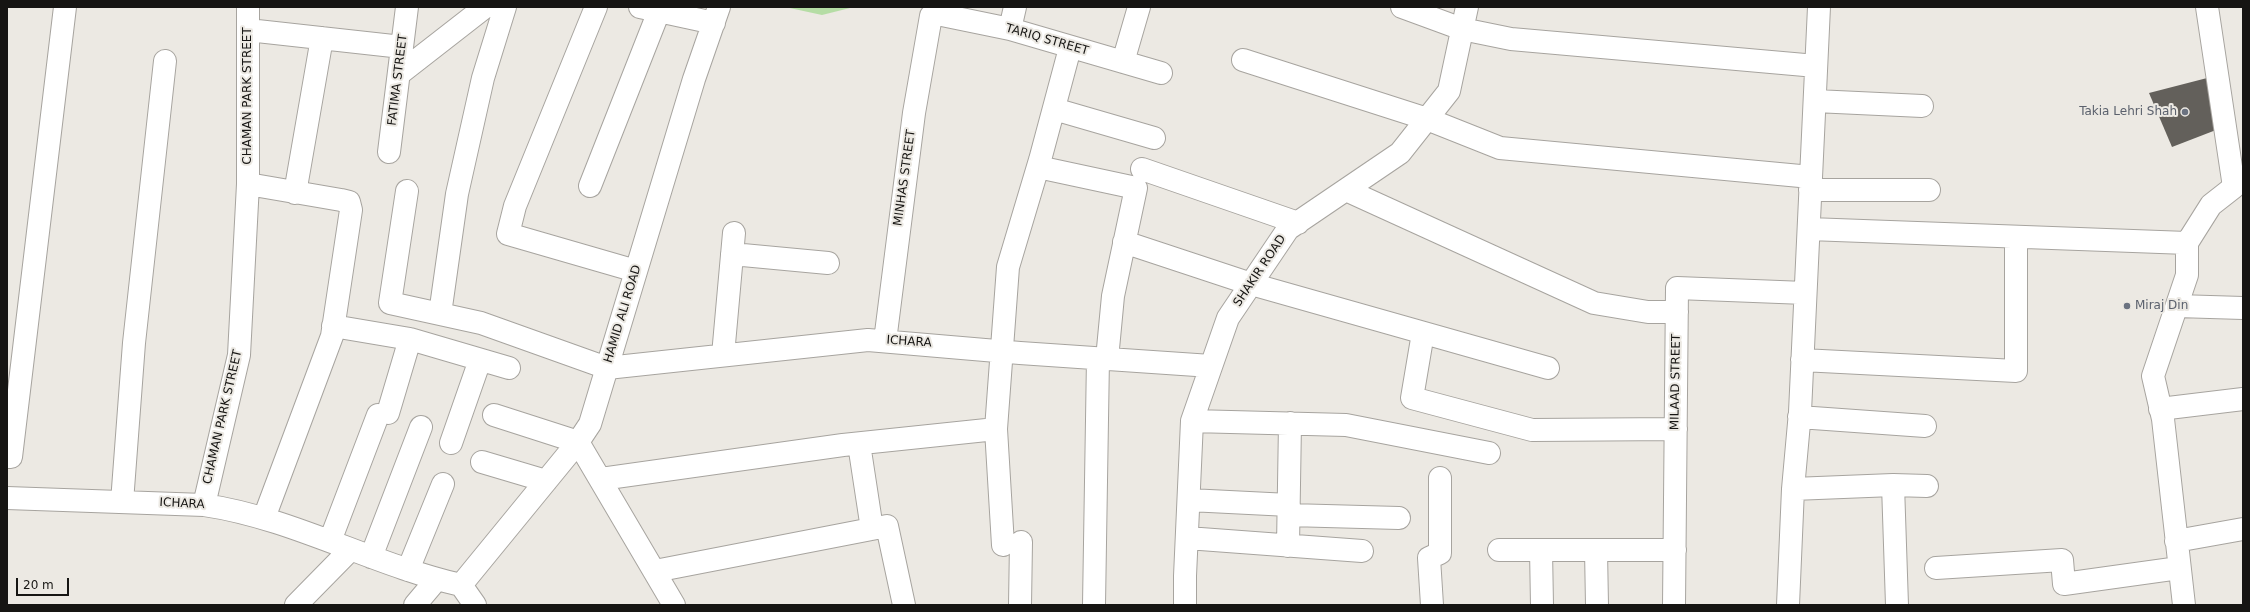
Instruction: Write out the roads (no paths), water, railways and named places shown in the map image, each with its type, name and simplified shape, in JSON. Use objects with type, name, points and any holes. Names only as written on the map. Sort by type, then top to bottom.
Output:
[{"type":"street","points":[[7,457],[11,457],[65,7]]},
{"type":"street","name":"CHAMAN PARK STREET","points":[[204,505],[239,356],[248,184],[248,7]]},
{"type":"street","name":"FATIMA STREET","points":[[389,152],[406,7]]},
{"type":"street","points":[[399,74],[485,7]]},
{"type":"street","points":[[440,314],[457,194],[483,78],[505,7]]},
{"type":"street","points":[[596,7],[515,206],[508,234],[636,270]]},
{"type":"street","points":[[1010,29],[1015,7]]},
{"type":"street","points":[[1122,62],[1139,7]]},
{"type":"street","points":[[1402,7],[1462,29],[1511,39],[1816,66]]},
{"type":"street","name":"SHAKIR ROAD","points":[[1185,605],[1192,421],[1228,318],[1288,230],[1400,153],[1449,91],[1467,7]]},
{"type":"street","points":[[1788,605],[1793,489],[1802,360],[1819,7]]},
{"type":"street","points":[[2184,605],[2160,409],[2153,376],[2187,275],[2187,243],[2211,205],[2234,186],[2235,145],[2208,7]]},
{"type":"street","points":[[590,186],[650,9],[717,15]]},
{"type":"street","name":"TARIQ STREET","points":[[931,16],[937,14],[1010,29],[1070,48],[1161,73]]},
{"type":"street","name":"HAMID ALI ROAD","points":[[461,585],[578,442],[590,424],[694,79],[717,15]]},
{"type":"street","name":"MINHAS STREET","points":[[885,341],[914,113],[931,16]]},
{"type":"street","points":[[248,30],[402,47]]},
{"type":"street","points":[[295,193],[322,38]]},
{"type":"street","points":[[1020,605],[996,429],[1008,267],[1038,168],[1070,48]]},
{"type":"street","points":[[1242,60],[1426,120],[1500,148],[1811,183],[1930,190]]},
{"type":"street","points":[[122,502],[134,343],[165,61]]},
{"type":"street","points":[[1814,101],[1922,106]]},
{"type":"street","points":[[1054,109],[1154,138]]},
{"type":"street","points":[[1038,168],[1136,188],[1113,296],[1102,358],[1094,605]]},
{"type":"street","points":[[1142,169],[1298,223]]},
{"type":"street","points":[[248,184],[349,202],[351,210],[332,336],[264,518]]},
{"type":"street","points":[[1346,190],[1594,303],[1648,312],[1677,312]]},
{"type":"street","points":[[407,191],[390,303],[481,323],[607,368]]},
{"type":"street","points":[[1808,229],[2187,243]]},
{"type":"street","points":[[724,355],[734,232]]},
{"type":"street","points":[[1802,360],[2016,371],[2016,236]]},
{"type":"street","points":[[1124,242],[1251,284],[1548,368]]},
{"type":"street","points":[[732,254],[828,263]]},
{"type":"street","name":"MILAAD STREET","points":[[1674,605],[1677,288],[1805,293]]},
{"type":"street","points":[[2177,306],[2243,308]]},
{"type":"street","points":[[333,326],[410,339],[509,368]]},
{"type":"street","points":[[1423,333],[1412,398],[1532,430],[1676,429]]},
{"type":"street","points":[[330,541],[383,414],[410,339]]},
{"type":"street","name":"ICHARA","points":[[607,368],[868,340],[1211,366]]},
{"type":"street","points":[[451,443],[480,360]]},
{"type":"street","points":[[2160,409],[2243,399]]},
{"type":"street","points":[[494,415],[578,442],[674,605]]},
{"type":"street","points":[[1799,417],[1925,426]]},
{"type":"street","points":[[1192,421],[1346,425],[1489,453]]},
{"type":"street","points":[[1288,546],[1290,423]]},
{"type":"street","points":[[371,557],[421,427]]},
{"type":"street","points":[[601,479],[860,444],[996,429]]},
{"type":"street","points":[[860,444],[872,529]]},
{"type":"street","points":[[482,462],[546,481]]},
{"type":"street","points":[[1432,605],[1429,558],[1440,553],[1440,478]]},
{"type":"street","points":[[408,570],[443,484]]},
{"type":"street","points":[[1793,489],[1892,485],[1927,486]]},
{"type":"street","points":[[1892,485],[1897,605]]},
{"type":"street","name":"ICHARA","points":[[7,498],[204,505],[264,518],[408,570],[461,585]]},
{"type":"street","points":[[1189,500],[1289,510],[1399,518]]},
{"type":"street","points":[[655,571],[887,526],[904,605]]},
{"type":"street","points":[[2176,541],[2243,529]]},
{"type":"street","points":[[1187,538],[1362,551]]},
{"type":"street","points":[[296,605],[350,550]]},
{"type":"street","points":[[1499,550],[1675,550]]},
{"type":"street","points":[[1541,550],[1542,605]]},
{"type":"street","points":[[1596,550],[1597,605]]},
{"type":"street","points":[[1936,568],[2062,560],[2064,584],[2179,568]]},
{"type":"street","points":[[415,605],[437,579]]},
{"type":"street","points":[[461,585],[475,605]]},
{"type":"place","name":"Takia Lehri Shah","points":[[2185,112]]},
{"type":"place","name":"Miraj Din","points":[[2127,306]]}]
